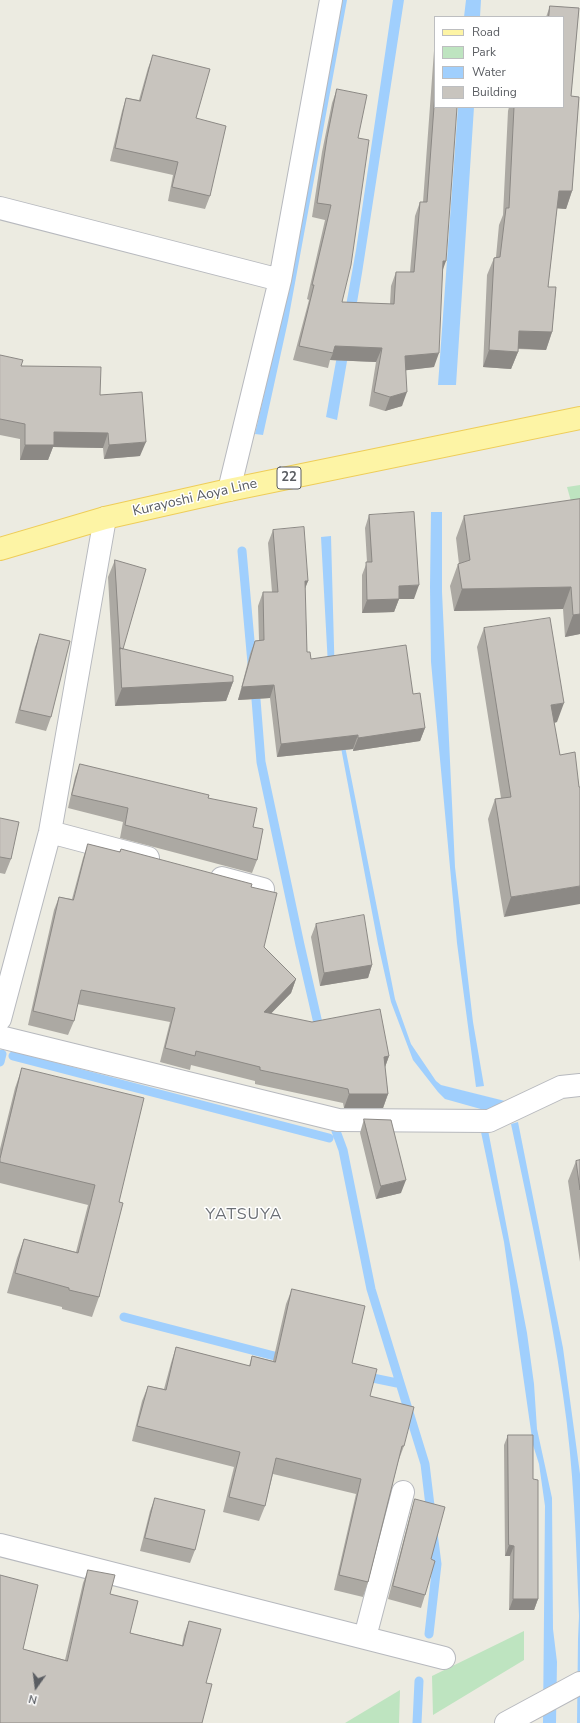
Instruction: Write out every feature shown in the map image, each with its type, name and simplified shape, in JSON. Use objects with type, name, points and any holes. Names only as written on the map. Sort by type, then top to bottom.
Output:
[{"type":"main road","name":"Kurayoshi Aoya Line","points":[[0,549],[105,518],[229,490],[580,418]]},
{"type":"street","points":[[229,490],[280,280],[331,0]]},
{"type":"street","points":[[0,208],[280,280]]},
{"type":"street","points":[[0,1020],[50,832],[105,518]]},
{"type":"street","points":[[50,832],[164,863]]},
{"type":"street","points":[[202,873],[263,889]]},
{"type":"street","points":[[0,1037],[338,1120],[489,1121],[561,1087],[580,1085]]},
{"type":"street","points":[[365,1637],[403,1492]]},
{"type":"street","points":[[0,1545],[444,1658]]},
{"type":"street","points":[[506,1723],[580,1683]]},
{"type":"green space","points":[[580,485],[580,511],[574,512],[567,487]]},
{"type":"green space","points":[[524,1631],[524,1660],[433,1715],[432,1676]]},
{"type":"green space","points":[[400,1690],[399,1723],[345,1723]]},
{"type":"water","points":[[340,0],[347,0],[288,321],[263,435],[255,434],[288,290]]},
{"type":"water","points":[[393,0],[404,0],[362,273],[337,420],[326,417],[356,250]]},
{"type":"water","points":[[466,0],[481,0],[480,16],[464,16]]},
{"type":"water","points":[[458,108],[474,108],[456,385],[438,385]]},
{"type":"water","points":[[431,512],[442,512],[442,592],[455,867],[473,1022],[484,1086],[476,1087],[457,943],[431,662]]},
{"type":"water","points":[[331,536],[335,683],[342,731],[395,999],[411,1044],[436,1081],[441,1085],[505,1101],[495,1113],[445,1099],[438,1092],[413,1060],[391,1002],[378,944],[329,684],[321,537]]},
{"type":"water","points":[[518,1122],[563,1348],[580,1474],[580,1723],[577,1723],[579,1616],[570,1450],[552,1327],[511,1124]]},
{"type":"water","points":[[488,1130],[527,1333],[534,1384],[537,1429],[552,1498],[553,1629],[557,1662],[556,1723],[543,1723],[545,1506],[539,1464],[533,1445],[504,1242],[481,1132]]},
{"type":"building","points":[[550,6],[579,8],[571,96],[579,97],[572,191],[559,191],[548,287],[556,287],[552,332],[519,331],[518,352],[489,350],[494,258],[500,257],[506,208],[509,208],[514,108],[564,108],[564,16],[549,16]]},
{"type":"building","points":[[153,55],[210,69],[196,118],[226,126],[210,196],[172,187],[178,162],[115,148],[126,98],[140,101]]},
{"type":"building","points":[[337,89],[367,95],[358,138],[369,140],[351,265],[342,302],[394,304],[396,272],[414,272],[420,202],[427,202],[434,107],[434,108],[457,108],[446,261],[443,261],[439,353],[405,356],[407,392],[390,397],[374,392],[382,348],[335,346],[333,353],[299,346],[331,205],[317,203],[327,138]]},
{"type":"building","points":[[0,355],[23,360],[21,366],[101,367],[100,395],[142,392],[146,442],[109,445],[108,433],[54,432],[54,445],[25,445],[25,424],[0,419]]},
{"type":"building","points":[[580,499],[580,614],[573,615],[571,587],[462,589],[458,564],[470,560],[464,516]]},
{"type":"building","points":[[414,512],[419,585],[399,586],[399,599],[367,600],[366,562],[372,562],[369,515]]},
{"type":"building","points":[[304,527],[308,581],[305,581],[307,652],[310,652],[311,659],[406,645],[413,694],[420,693],[425,728],[358,738],[358,735],[281,744],[274,685],[242,687],[255,641],[264,640],[263,592],[278,592],[273,530]]},
{"type":"building","points":[[115,560],[146,569],[123,649],[120,649]]},
{"type":"building","points":[[550,618],[564,703],[551,705],[560,755],[575,752],[580,787],[580,886],[511,897],[495,799],[511,797],[484,628]]},
{"type":"building","points":[[40,634],[70,641],[51,717],[20,710]]},
{"type":"building","points":[[120,648],[233,676],[233,682],[122,688]]},
{"type":"building","points":[[80,764],[209,795],[208,798],[257,808],[253,827],[263,829],[257,860],[125,825],[128,808],[72,795]]},
{"type":"building","points":[[0,818],[19,822],[11,859],[0,857]]},
{"type":"building","points":[[88,844],[120,852],[121,849],[252,884],[251,887],[277,893],[264,947],[296,979],[264,1012],[312,1022],[380,1009],[389,1056],[384,1057],[388,1094],[349,1094],[348,1089],[260,1070],[260,1067],[196,1051],[195,1056],[165,1048],[175,1008],[81,990],[74,1021],[33,1011],[59,897],[73,900]]},
{"type":"building","points":[[364,915],[372,965],[324,973],[316,924]]},
{"type":"building","points":[[22,1068],[144,1098],[119,1202],[123,1203],[99,1297],[69,1290],[69,1288],[15,1273],[24,1239],[78,1253],[95,1185],[0,1162]]},
{"type":"building","points":[[364,1119],[391,1120],[406,1180],[381,1186]]},
{"type":"building","points":[[580,1160],[580,1190],[576,1161]]},
{"type":"building","points":[[292,1289],[365,1306],[352,1363],[377,1369],[370,1396],[414,1407],[404,1446],[402,1446],[368,1582],[339,1575],[361,1479],[276,1458],[265,1506],[229,1497],[240,1452],[137,1426],[148,1386],[166,1390],[176,1347],[250,1366],[252,1356],[275,1362]]},
{"type":"building","points":[[508,1435],[533,1435],[533,1479],[538,1480],[538,1599],[513,1599],[514,1546],[509,1545]]},
{"type":"building","points":[[155,1498],[205,1510],[195,1550],[145,1538]]},
{"type":"building","points":[[415,1499],[445,1507],[431,1559],[435,1561],[425,1595],[393,1586]]},
{"type":"building","points":[[88,1570],[115,1575],[110,1594],[138,1601],[130,1633],[183,1646],[189,1621],[221,1629],[206,1683],[212,1684],[202,1723],[0,1723],[0,1575],[38,1585],[23,1649],[67,1661]]},
{"type":"waterway","points":[[242,551],[252,663]]},
{"type":"waterway","points":[[255,687],[261,762],[320,1032]]},
{"type":"waterway","points":[[0,1062],[2,1054]]},
{"type":"waterway","points":[[13,1056],[329,1138]]},
{"type":"waterway","points":[[336,1131],[343,1150],[371,1289],[425,1464],[431,1514]]},
{"type":"waterway","points":[[124,1317],[286,1359]]},
{"type":"waterway","points":[[363,1376],[397,1383]]},
{"type":"waterway","points":[[429,1634],[437,1564],[433,1533]]},
{"type":"waterway","points":[[417,1723],[419,1681]]},
{"type":"district","name":"YATSUYA","points":[[244,1215]]}]
